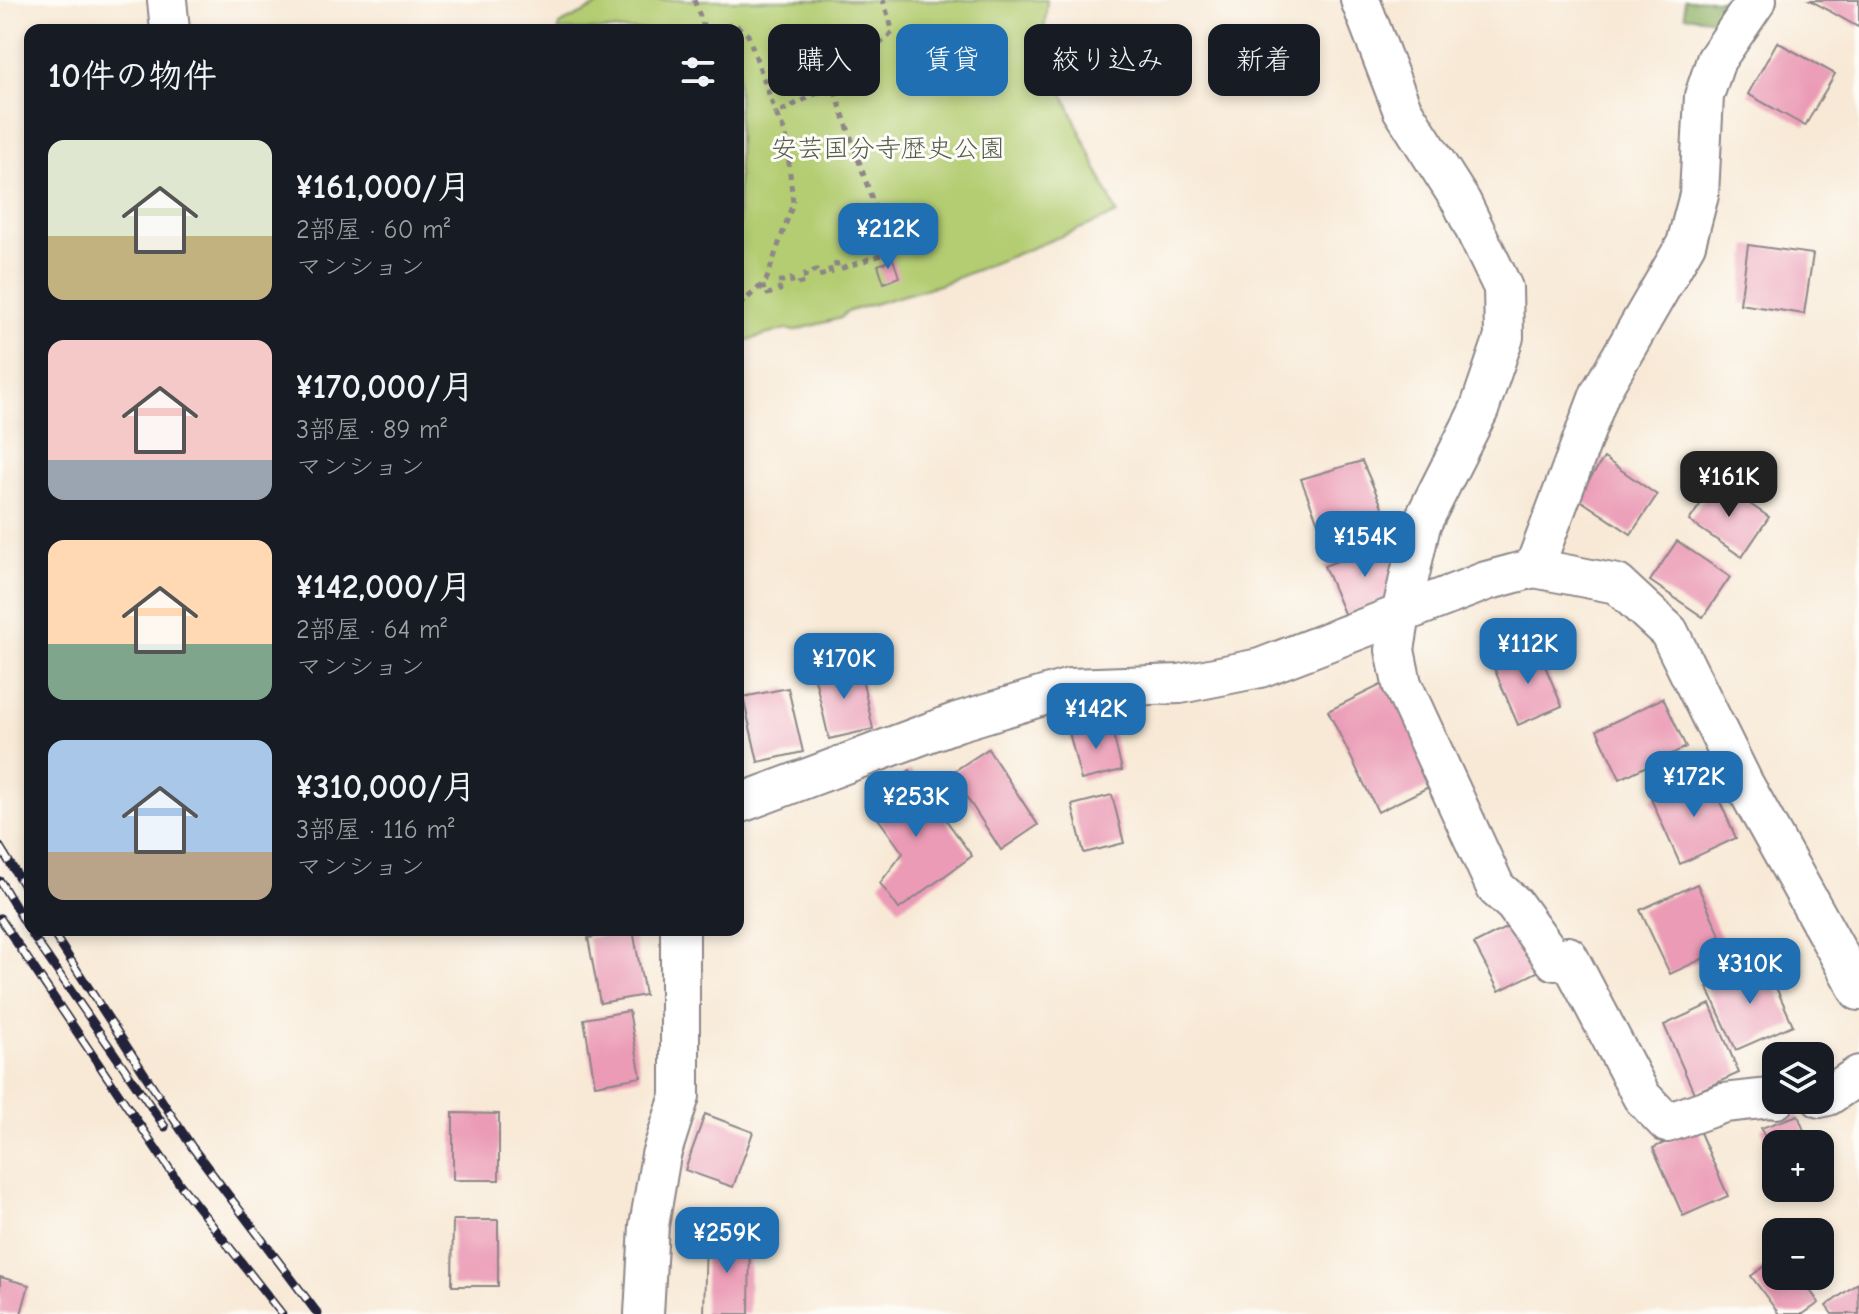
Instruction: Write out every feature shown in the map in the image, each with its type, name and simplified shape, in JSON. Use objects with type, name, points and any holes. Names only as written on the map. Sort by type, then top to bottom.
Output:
[{"type":"street","points":[[167,0],[169,24]]},
{"type":"street","points":[[1360,0],[1402,109],[1462,203],[1503,288],[1504,337],[1479,410],[1421,525],[1395,650],[1402,684],[1496,888],[1514,904],[1555,961],[1568,956],[1642,1097],[1667,1123],[1724,1103],[1762,1099]]},
{"type":"street","points":[[1534,568],[1600,393],[1686,244],[1699,195],[1704,96],[1716,60],[1757,0]]},
{"type":"street","points":[[744,802],[957,722],[1070,688],[1180,684],[1260,668],[1486,581],[1534,568],[1617,584],[1669,632],[1744,784],[1859,991]]},
{"type":"street","points":[[644,1314],[649,1226],[661,1155],[680,1096],[680,936]]},
{"type":"street","points":[[1834,1092],[1859,1075]]},
{"type":"path","points":[[694,0],[703,24]]},
{"type":"path","points":[[880,43],[893,32],[883,0]]},
{"type":"path","points":[[744,32],[748,35],[786,134],[793,203],[766,281],[744,301]]},
{"type":"path","points":[[776,114],[812,96]]},
{"type":"path","points":[[755,291],[766,287],[768,294],[780,290],[777,282],[791,279],[793,285],[806,282],[805,274],[816,270],[818,276],[831,273],[829,266],[842,263],[843,268],[890,252],[837,96]]},
{"type":"green space","name":"安芸国分寺歴史公園","points":[[609,0],[1047,0],[1045,24],[1024,24],[1024,96],[1064,96],[1117,214],[939,285],[846,312],[841,318],[744,341],[744,24],[561,24]]},
{"type":"green space","points":[[1684,0],[1761,0],[1741,23],[1685,16]]},
{"type":"building","points":[[1810,0],[1859,0],[1858,27]]},
{"type":"building","points":[[1777,42],[1835,74],[1805,126],[1748,94]]},
{"type":"building","points":[[1748,245],[1813,254],[1804,314],[1740,304]]},
{"type":"building","points":[[893,259],[899,277],[884,283],[878,265]]},
{"type":"building","points":[[1604,458],[1657,495],[1631,534],[1577,498]]},
{"type":"building","points":[[1362,461],[1388,520],[1327,546],[1301,479]]},
{"type":"building","points":[[1716,481],[1769,517],[1742,557],[1689,521]]},
{"type":"building","points":[[1677,541],[1730,577],[1703,617],[1650,581]]},
{"type":"building","points":[[1384,543],[1407,590],[1345,616],[1324,566]]},
{"type":"building","points":[[1537,647],[1562,706],[1518,725],[1493,666]]},
{"type":"building","points":[[859,664],[873,729],[829,739],[814,674]]},
{"type":"building","points":[[1389,681],[1439,782],[1378,812],[1328,711]]},
{"type":"building","points":[[788,688],[803,752],[758,762],[744,697]]},
{"type":"building","points":[[1663,698],[1686,747],[1620,779],[1597,730]]},
{"type":"building","points":[[1110,722],[1122,770],[1081,780],[1069,732]]},
{"type":"building","points":[[988,749],[1038,825],[1001,850],[951,773]]},
{"type":"building","points":[[910,770],[972,856],[899,909],[880,883],[903,853],[866,802]]},
{"type":"building","points":[[1708,774],[1736,838],[1680,864],[1651,799]]},
{"type":"building","points":[[1112,795],[1124,843],[1084,853],[1072,805]]},
{"type":"building","points":[[1697,884],[1726,948],[1670,974],[1640,910]]},
{"type":"building","points":[[1525,918],[1549,966],[1499,991],[1474,944]]},
{"type":"building","points":[[634,936],[645,995],[600,1003],[588,938]]},
{"type":"building","points":[[1764,961],[1793,1025],[1736,1050],[1707,987]]},
{"type":"building","points":[[1710,1004],[1739,1073],[1694,1093],[1664,1025]]},
{"type":"building","points":[[629,1011],[641,1077],[595,1085],[584,1019]]},
{"type":"building","points":[[453,1113],[499,1114],[499,1180],[453,1180]]},
{"type":"building","points":[[705,1114],[753,1132],[733,1187],[685,1170]]},
{"type":"building","points":[[1798,1115],[1804,1130],[1762,1131],[1761,1128]]},
{"type":"building","points":[[1698,1128],[1728,1196],[1683,1216],[1653,1148]]},
{"type":"building","points":[[453,1220],[498,1220],[498,1286],[452,1286]]},
{"type":"building","points":[[706,1236],[750,1236],[749,1314],[704,1314]]},
{"type":"building","points":[[1762,1268],[1762,1290],[1810,1290],[1819,1303],[1803,1314],[1779,1314],[1751,1276]]},
{"type":"building","points":[[0,1277],[29,1285],[21,1314],[0,1314]]},
{"type":"building","points":[[1858,1283],[1859,1314],[1832,1314],[1826,1306]]},
{"type":"railway","points":[[0,847],[24,886]]},
{"type":"railway","points":[[0,881],[24,921]]},
{"type":"railway","points":[[0,918],[179,1183],[282,1314]]},
{"type":"railway","points":[[33,936],[165,1127]]},
{"type":"railway","points":[[55,936],[192,1147],[318,1314]]}]
